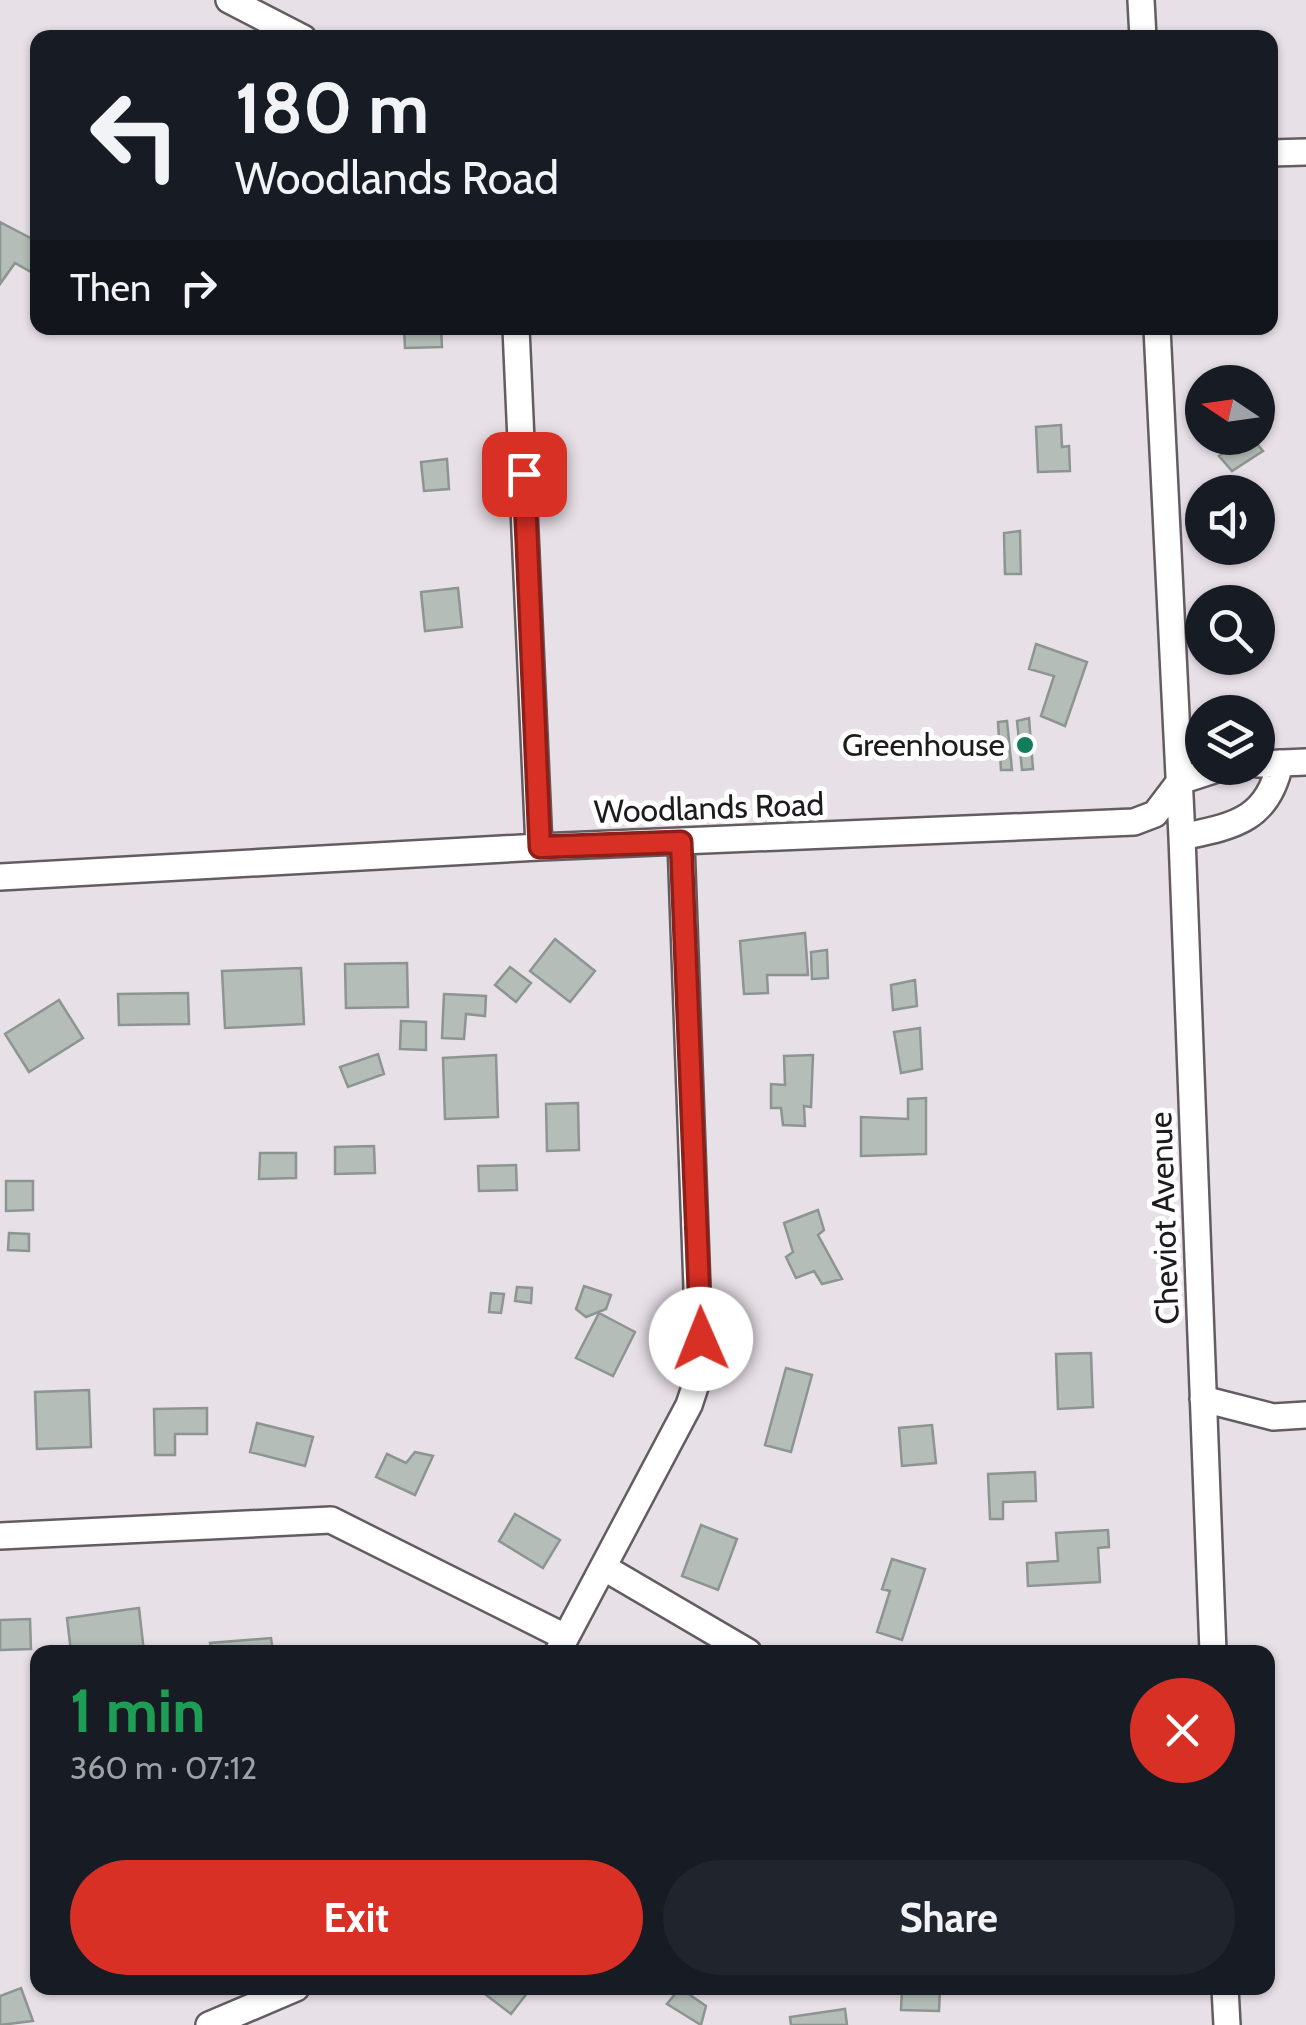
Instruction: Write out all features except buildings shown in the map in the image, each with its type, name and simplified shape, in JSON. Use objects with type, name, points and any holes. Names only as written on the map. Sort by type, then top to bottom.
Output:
[{"type":"street","points":[[230,0],[287,30]]},
{"type":"street","points":[[1141,0],[1143,30]]},
{"type":"street","points":[[1278,153],[1306,152]]},
{"type":"street","points":[[516,335],[540,847]]},
{"type":"street","name":"Cheviot Avenue","points":[[1157,335],[1180,781],[1213,1645]]},
{"type":"street","points":[[1182,837],[1226,828],[1249,816],[1271,796],[1281,763]]},
{"type":"street","name":"Woodlands Road","points":[[0,877],[540,847],[1134,822],[1155,814],[1185,779]]},
{"type":"street","points":[[0,1536],[331,1520],[562,1645],[689,1405],[700,1372],[681,842]]},
{"type":"street","points":[[1203,1398],[1273,1417],[1306,1416]]},
{"type":"street","points":[[603,1566],[736,1645]]},
{"type":"street","points":[[208,2025],[279,1995]]},
{"type":"street","points":[[1226,1995],[1227,2025]]},
{"type":"place","name":"Greenhouse","points":[[1025,745]]},
{"type":"route","points":[[524,474],[540,847],[681,842],[701,1339]]}]
